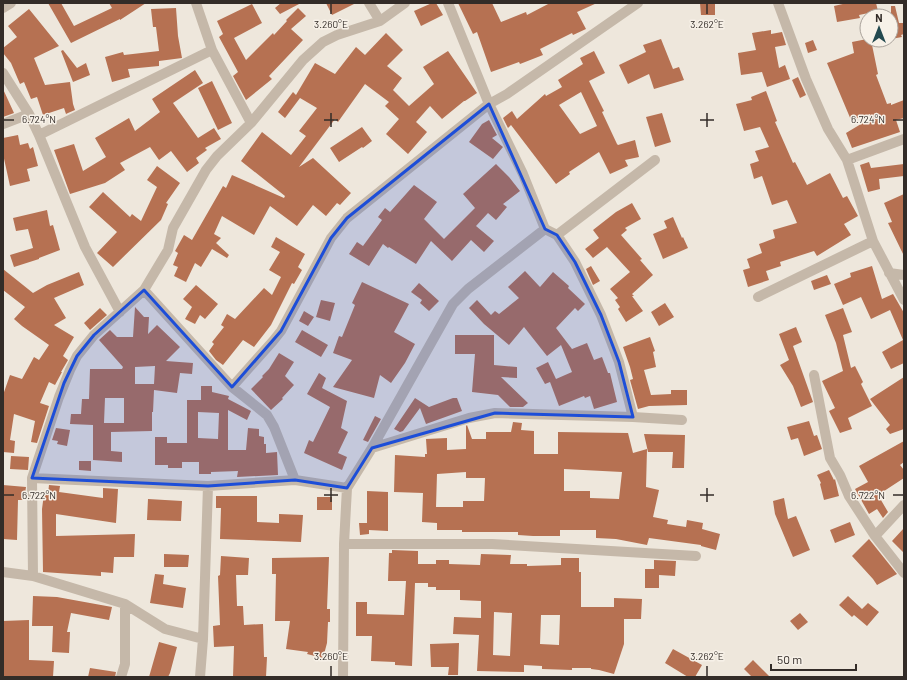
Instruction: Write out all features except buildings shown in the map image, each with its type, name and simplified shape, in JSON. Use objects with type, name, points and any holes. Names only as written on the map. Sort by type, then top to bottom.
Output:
[{"type":"street","points":[[3,8],[11,3]]},
{"type":"street","points":[[196,3],[212,50],[251,124]]},
{"type":"street","points":[[369,3],[380,21]]},
{"type":"street","points":[[33,576],[32,478],[59,397],[77,356],[94,335],[144,290],[168,250],[173,228],[206,170],[217,156],[251,124],[303,60],[323,42],[337,35],[380,21],[405,3]]},
{"type":"street","points":[[448,3],[489,104],[523,174],[545,229],[556,235],[575,262],[601,315],[618,362],[633,417]]},
{"type":"street","points":[[232,387],[274,341],[281,331],[331,238],[346,218],[489,104],[507,94],[638,3]]},
{"type":"street","points":[[778,3],[806,79],[828,128],[847,160],[873,242],[904,300]]},
{"type":"street","points":[[39,135],[212,50]]},
{"type":"street","points":[[3,73],[39,135],[86,247],[120,312]]},
{"type":"street","points":[[3,124],[28,114]]},
{"type":"street","points":[[847,160],[904,139]]},
{"type":"street","points":[[556,235],[655,160]]},
{"type":"street","points":[[343,677],[344,544],[347,488],[372,448],[453,304],[468,289],[545,229]]},
{"type":"street","points":[[758,296],[873,242]]},
{"type":"street","points":[[889,273],[904,275]]},
{"type":"street","points":[[144,290],[232,387],[266,415],[274,428],[295,480]]},
{"type":"street","points":[[814,375],[830,458],[840,475],[849,496],[875,536],[904,574]]},
{"type":"street","points":[[372,448],[482,414],[495,413],[633,417],[682,420]]},
{"type":"street","points":[[32,478],[208,486],[295,480],[347,488]]},
{"type":"street","points":[[200,677],[203,639],[208,486]]},
{"type":"street","points":[[875,536],[904,505]]},
{"type":"street","points":[[344,544],[492,544],[696,556]]},
{"type":"street","points":[[3,572],[33,576],[126,604],[165,629],[203,639]]},
{"type":"street","points":[[121,677],[125,664],[126,604]]},
{"type":"highlighted area","points":[[489,104],[545,229],[557,235],[575,262],[601,315],[619,362],[633,417],[495,413],[372,448],[347,488],[295,480],[208,486],[32,478],[64,383],[77,356],[94,335],[144,290],[232,387],[281,331],[331,238],[347,218]]}]
